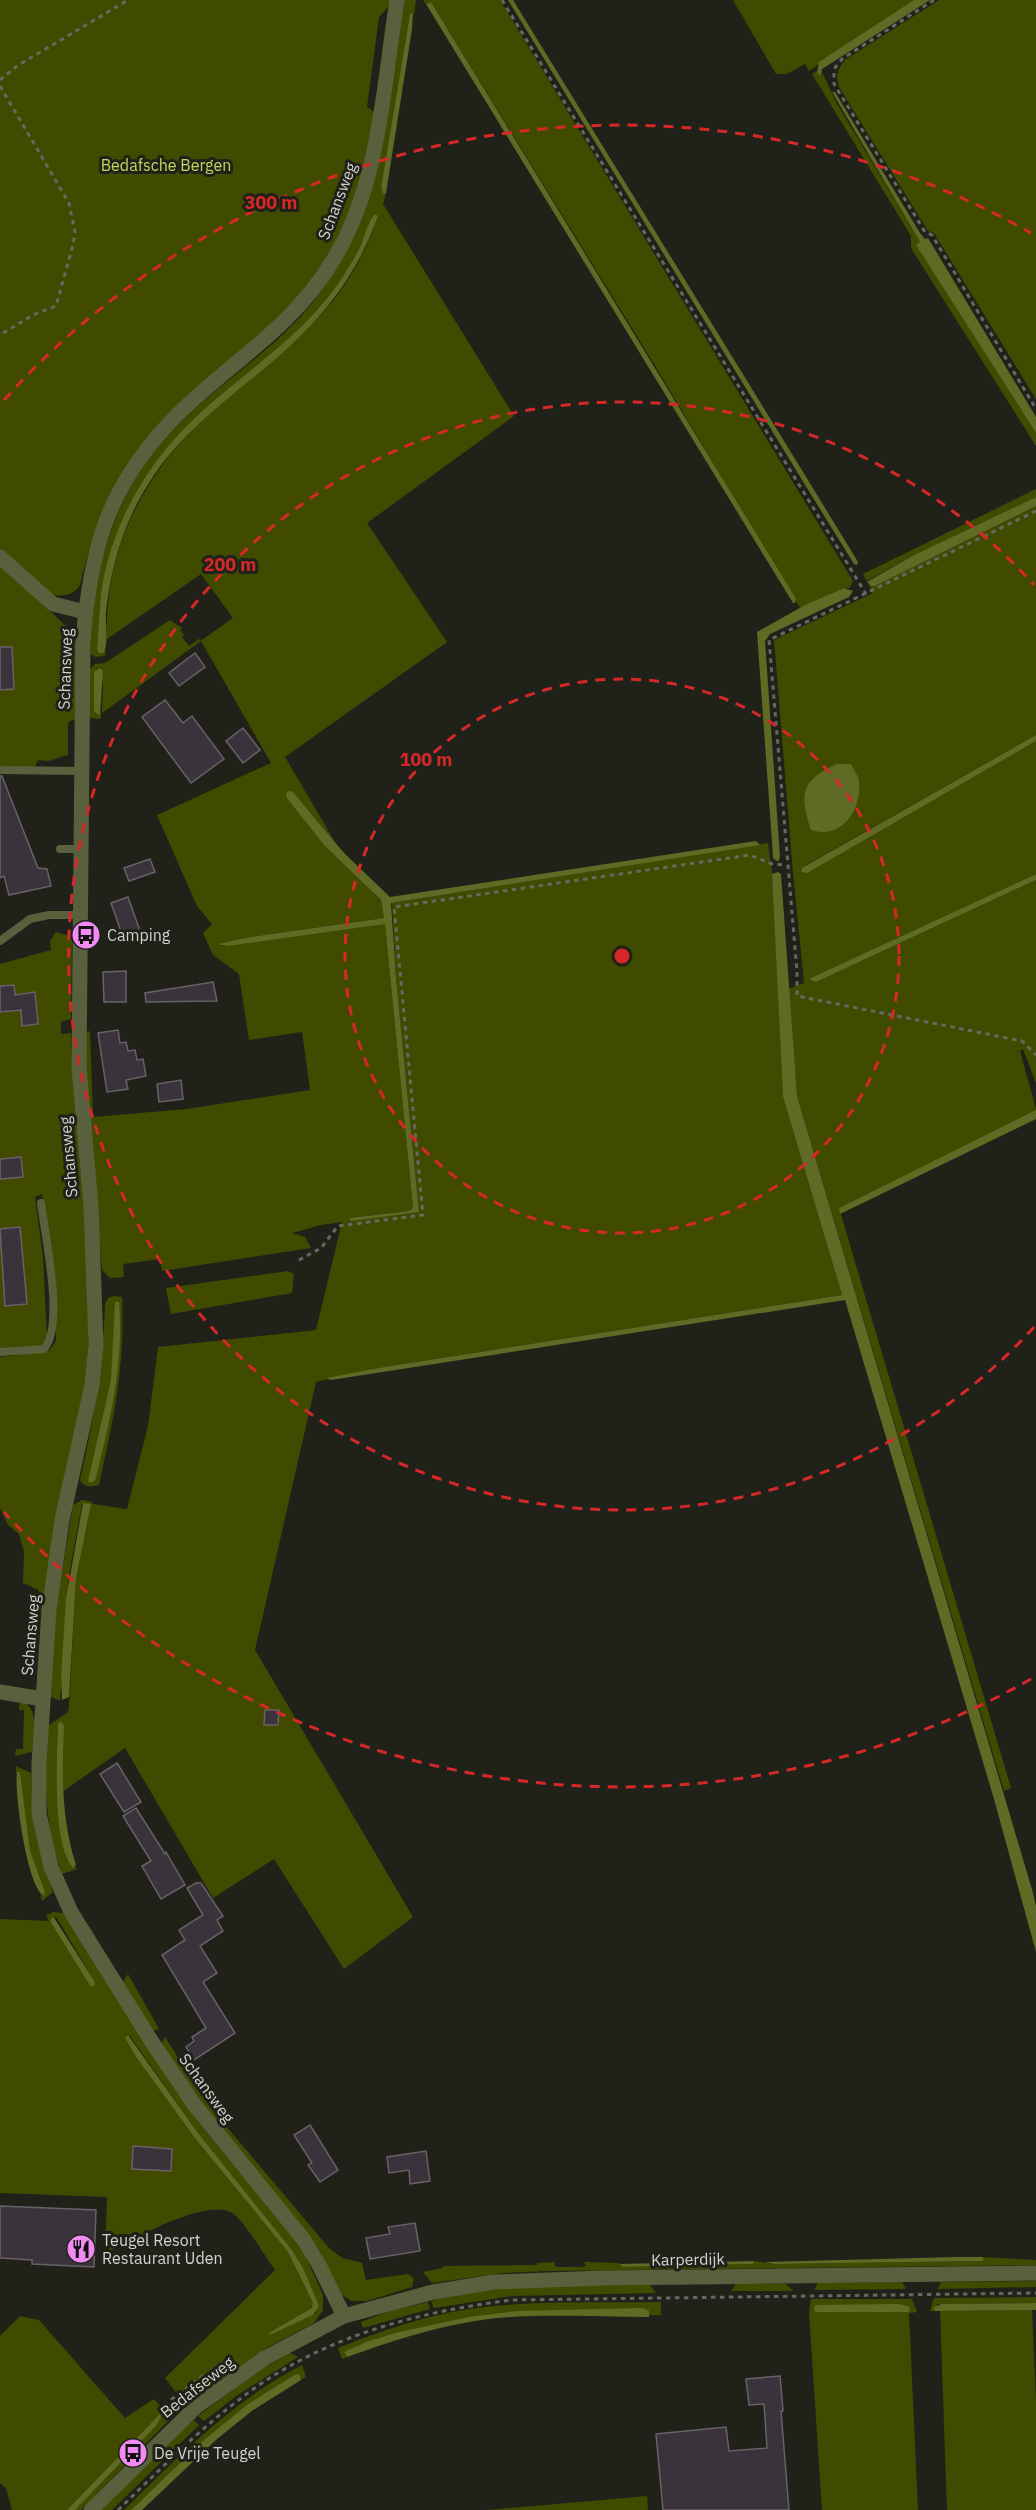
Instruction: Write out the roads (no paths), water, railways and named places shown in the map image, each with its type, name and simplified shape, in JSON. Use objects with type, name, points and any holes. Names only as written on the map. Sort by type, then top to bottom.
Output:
[{"type":"street","name":"Schansweg","points":[[344,2316],[308,2246],[193,2103],[71,1912],[51,1867],[39,1814],[39,1763],[49,1610],[62,1520],[90,1396],[96,1344],[92,1231],[79,1066],[79,915],[85,612],[93,562],[106,518],[134,466],[179,414],[288,319],[315,288],[348,233],[371,167],[397,0]]},
{"type":"street","points":[[0,557],[53,604],[85,612]]},
{"type":"street","points":[[0,1692],[43,1699]]},
{"type":"street","name":"Karperdijk","points":[[344,2316],[433,2292],[494,2282],[1036,2272]]},
{"type":"street","name":"Bedafseweg","points":[[91,2510],[197,2406],[265,2358],[344,2316]]},
{"type":"lane","points":[[0,770],[81,771]]},
{"type":"lane","points":[[60,849],[80,849]]},
{"type":"lane","points":[[0,941],[30,919],[49,915],[79,915]]},
{"type":"lane","points":[[0,1352],[44,1349],[50,1343],[54,1328],[54,1306],[41,1203]]},
{"type":"place","name":"Camping","points":[[86,935]]},
{"type":"place","name":"Teugel Resort Restaurant Uden","points":[[81,2249]]},
{"type":"place","name":"De Vrije Teugel","points":[[133,2453]]},
{"type":"park label","name":"Bedafsche Bergen","points":[[166,165]]}]
